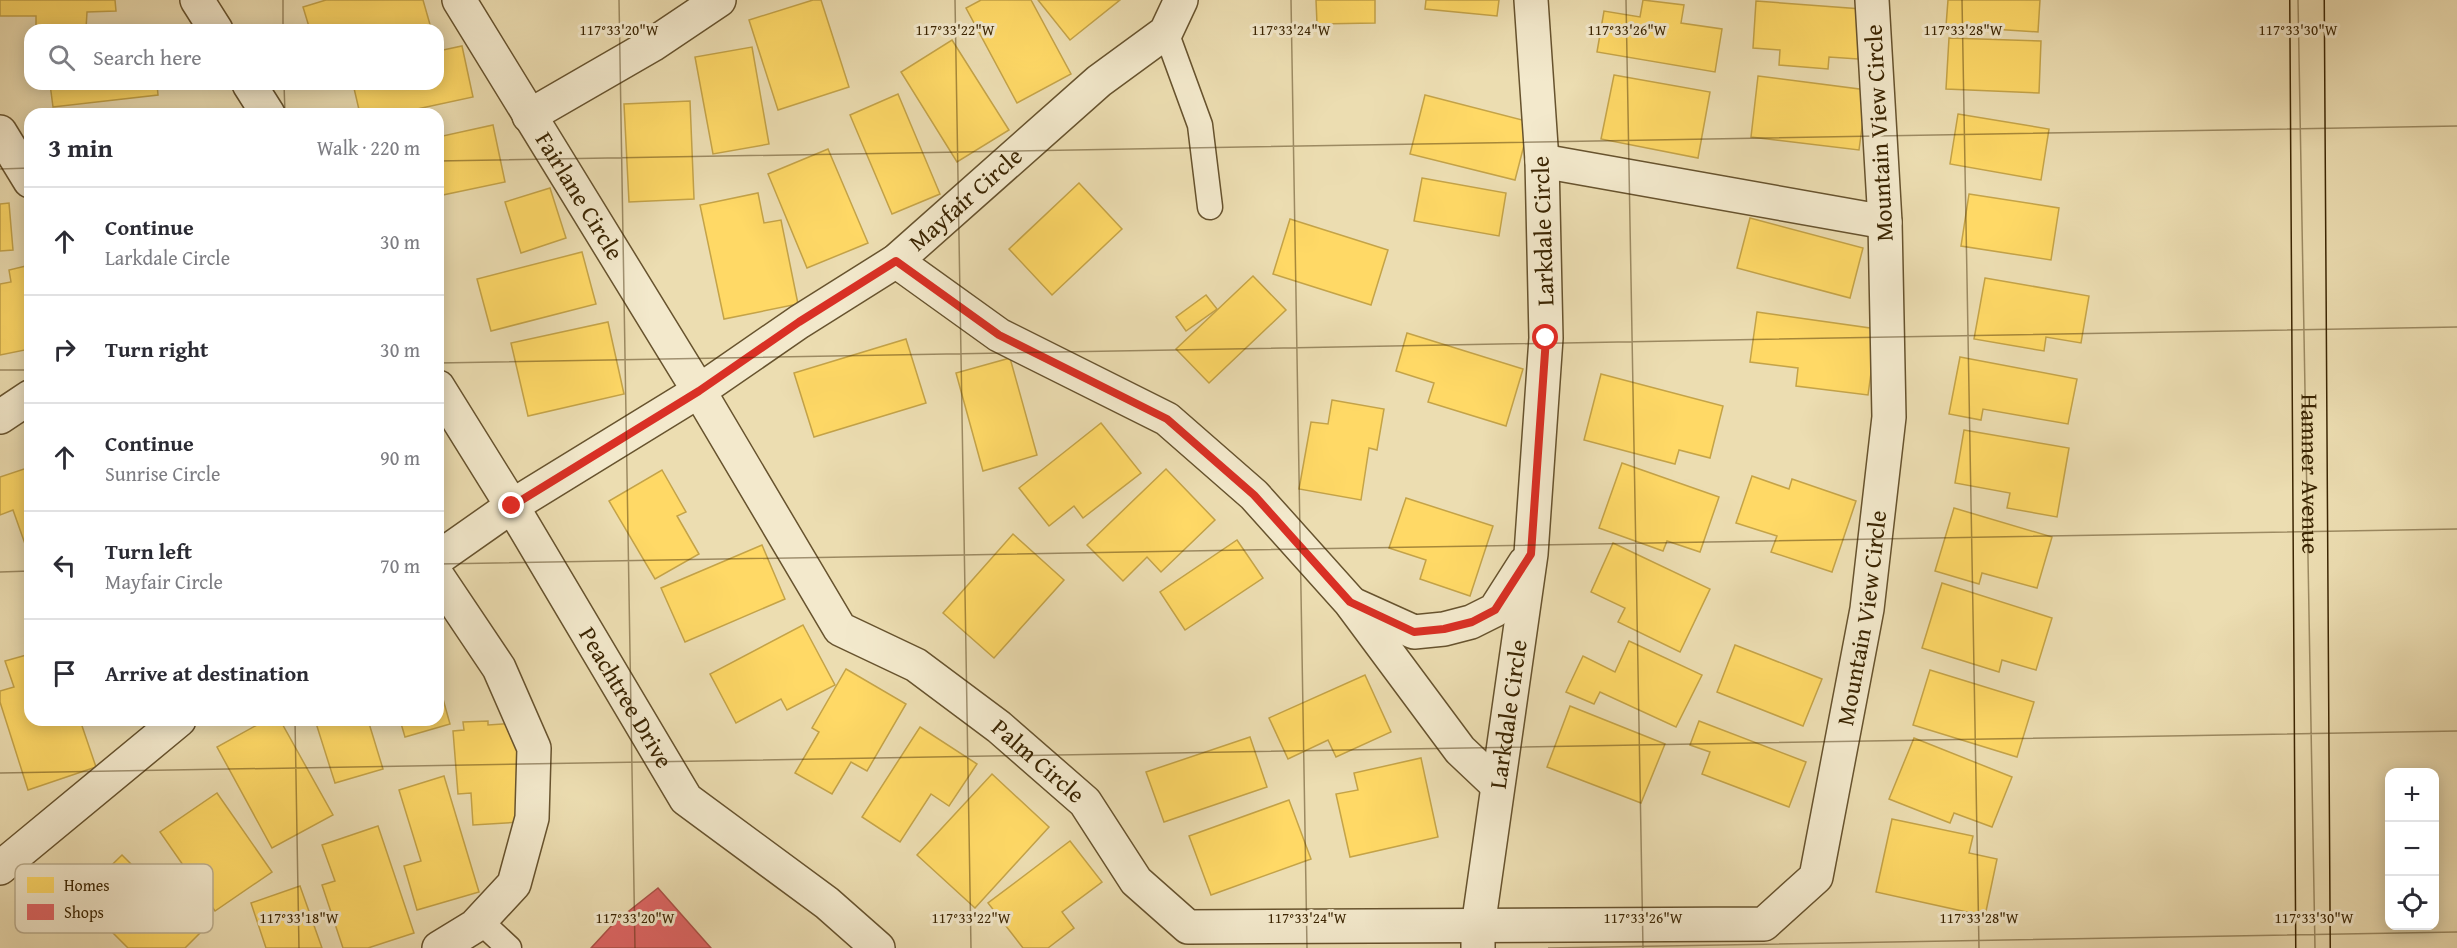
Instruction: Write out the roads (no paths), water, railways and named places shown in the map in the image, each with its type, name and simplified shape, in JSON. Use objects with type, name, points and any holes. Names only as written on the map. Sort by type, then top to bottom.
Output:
[{"type":"main road","name":"Hamner Avenue","points":[[2307,0],[2313,948]]},
{"type":"street","points":[[197,0],[212,24]]},
{"type":"street","name":"Fairlane Circle","points":[[459,0],[699,391]]},
{"type":"street","points":[[529,116],[652,45],[719,0]]},
{"type":"street","name":"Mayfair Circle","points":[[444,554],[512,506],[699,391],[799,322],[896,261],[1099,81],[1166,32],[1181,0]]},
{"type":"street","name":"Larkdale Circle","points":[[1478,937],[1497,785],[1531,554],[1546,338],[1542,161],[1532,0]]},
{"type":"street","name":"Mountain View Circle","points":[[1478,937],[1764,924],[1816,877],[1867,609],[1889,417],[1885,222],[1872,0]]},
{"type":"street","points":[[253,90],[264,108]]},
{"type":"street","points":[[0,132],[24,171]]},
{"type":"street","points":[[1542,161],[1885,222]]},
{"type":"street","points":[[896,261],[999,335],[1167,419],[1254,495],[1350,602],[1460,750],[1497,785]]},
{"type":"street","name":"Palm Circle","points":[[699,391],[840,630],[916,665],[999,727],[1085,802],[1136,880],[1188,927],[1478,937]]},
{"type":"street","name":"Peachtree Drive","points":[[444,397],[512,506],[686,799],[827,903],[878,948]]},
{"type":"street","points":[[0,417],[24,402]]},
{"type":"street","points":[[1350,602],[1414,632],[1444,629],[1472,622],[1495,610],[1531,554]]},
{"type":"street","points":[[439,948],[480,921],[514,884],[532,819],[534,748],[500,668],[444,586]]},
{"type":"street","points":[[2,863],[172,726]]},
{"type":"lane","points":[[1166,32],[1200,125],[1210,207]]},
{"type":"lane","points":[[480,921],[509,948]]}]
